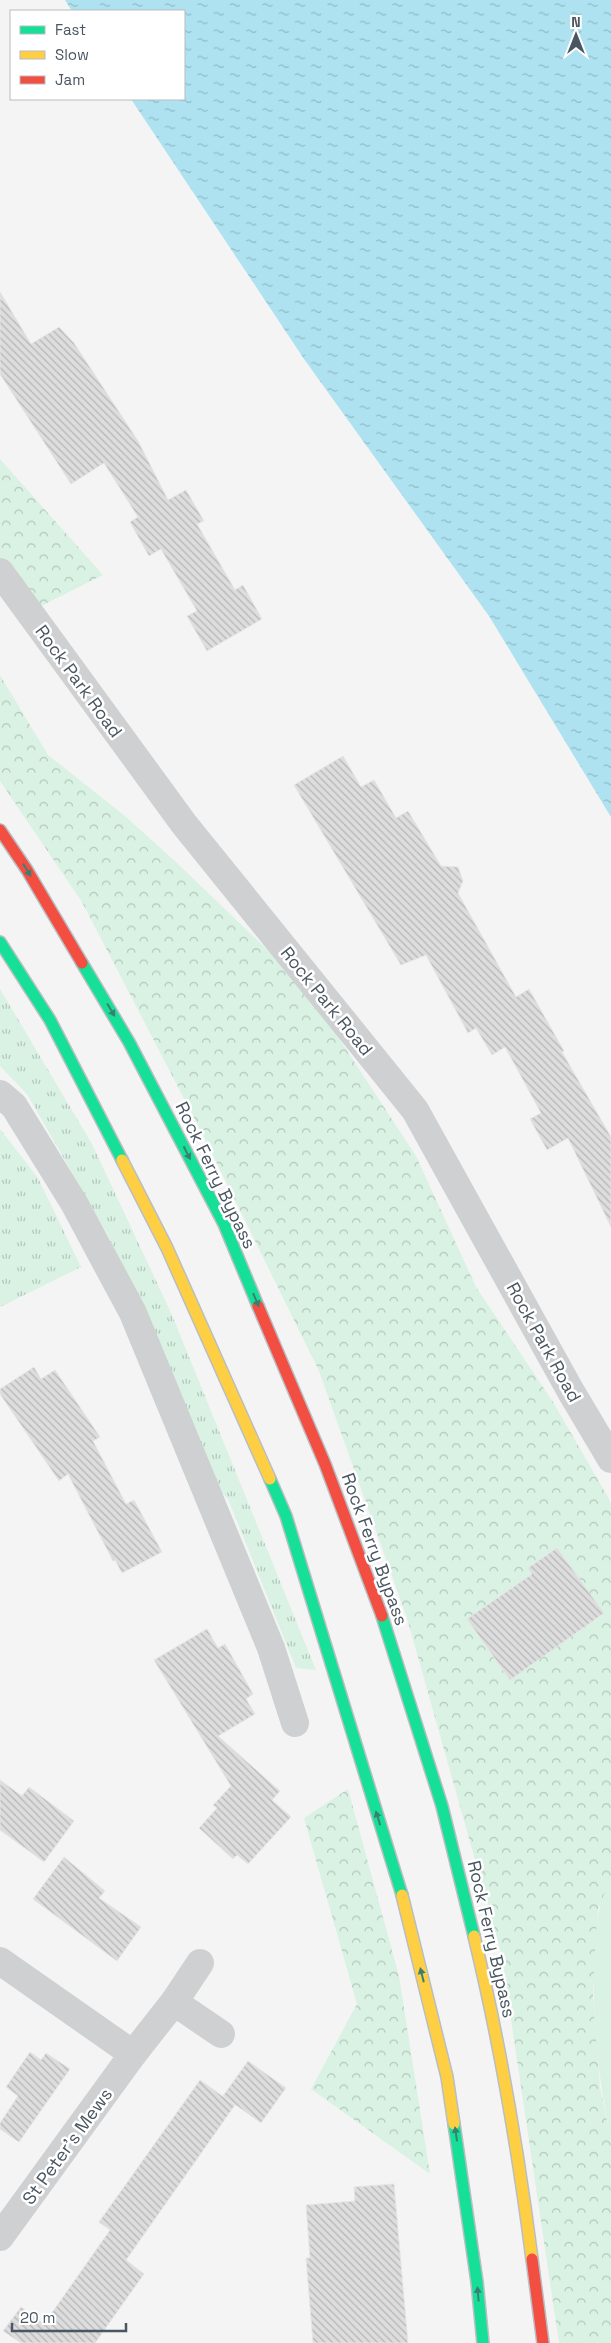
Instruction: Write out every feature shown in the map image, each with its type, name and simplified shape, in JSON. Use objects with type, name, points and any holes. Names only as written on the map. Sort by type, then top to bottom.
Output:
[{"type":"highway","name":"Rock Ferry Bypass","points":[[0,830],[27,870],[130,1042],[224,1224],[325,1464],[378,1605],[442,1806],[490,2003],[519,2159],[542,2343]]},
{"type":"highway","points":[[0,942],[50,1020],[167,1248],[286,1516],[401,1892],[447,2077],[477,2282],[483,2343]]},
{"type":"street","name":"Rock Park Road","points":[[0,572],[184,824],[415,1110],[570,1390],[611,1459]]},
{"type":"street","points":[[0,1094],[14,1106],[74,1203],[133,1313],[271,1648],[295,1723]]},
{"type":"street","points":[[0,1961],[133,2054]]},
{"type":"street","name":"St Peter's Mews","points":[[0,2238],[133,2054],[174,2002],[200,1963]]},
{"type":"street","points":[[174,2002],[221,2034]]},
{"type":"green space","points":[[0,459],[103,575],[33,610],[0,593]]},
{"type":"green space","points":[[0,675],[48,755],[125,816],[177,863],[304,985],[416,1156],[476,1287],[553,1402],[611,1504],[611,1882],[598,1909],[593,1995],[600,2087],[611,2140],[611,2343],[559,2343],[501,1952],[407,1618],[319,1371],[204,1137],[82,902],[0,781]]},
{"type":"green space","points":[[0,989],[92,1144],[172,1315],[316,1670],[296,1668],[228,1499],[210,1482],[110,1239],[27,1094],[0,1066]]},
{"type":"green space","points":[[0,1129],[38,1178],[81,1267],[0,1307]]},
{"type":"green space","points":[[348,1789],[399,1976],[430,2174],[311,2089],[357,2004],[304,1818]]},
{"type":"green space","points":[[611,1882],[611,2140],[599,2069],[594,1975],[598,1915],[602,1898]]},
{"type":"water","points":[[65,0],[611,0],[611,817],[489,616],[304,359],[132,100],[185,100],[185,10],[71,10]]},
{"type":"building","points":[[0,292],[31,344],[59,327],[74,343],[138,441],[168,500],[186,490],[204,521],[197,524],[235,590],[243,585],[262,619],[207,651],[187,616],[197,611],[161,549],[149,556],[130,522],[138,517],[104,463],[71,484],[0,374]]},
{"type":"building","points":[[343,756],[361,787],[374,780],[396,818],[408,811],[441,866],[458,867],[463,881],[458,893],[516,997],[529,989],[564,1051],[562,1052],[611,1137],[611,1227],[568,1138],[547,1150],[530,1119],[541,1113],[505,1047],[492,1055],[476,1028],[468,1033],[426,955],[401,965],[294,785]]},
{"type":"building","points":[[34,1367],[41,1379],[55,1370],[100,1437],[93,1441],[126,1504],[134,1500],[162,1552],[122,1573],[115,1560],[113,1561],[68,1474],[59,1481],[0,1394],[0,1389]]},
{"type":"building","points":[[557,1548],[604,1613],[510,1680],[467,1619],[532,1574],[528,1568]]},
{"type":"building","points":[[207,1629],[218,1648],[225,1644],[253,1694],[246,1699],[255,1714],[218,1736],[280,1791],[272,1800],[291,1817],[248,1864],[237,1855],[233,1859],[199,1828],[217,1808],[213,1805],[231,1786],[154,1660]]},
{"type":"building","points":[[0,1780],[22,1796],[29,1787],[74,1821],[44,1862],[0,1830]]},
{"type":"building","points":[[64,1857],[105,1891],[99,1898],[141,1927],[117,1961],[33,1899]]},
{"type":"building","points":[[30,2052],[41,2060],[46,2053],[70,2069],[19,2142],[0,2129],[0,2123],[18,2096],[6,2087]]},
{"type":"building","points":[[248,2061],[286,2088],[261,2123],[223,2096]]},
{"type":"building","points":[[200,2080],[235,2105],[126,2260],[144,2274],[95,2343],[21,2343],[3,2331],[21,2307],[44,2324],[110,2230],[99,2222]]},
{"type":"building","points":[[394,2184],[408,2343],[313,2343],[306,2258],[310,2258],[306,2205],[355,2201],[354,2187]]},
{"type":"traffic: fast","points":[[0,942],[50,1020],[122,1160]]},
{"type":"traffic: fast","points":[[82,963],[129,1042],[224,1224],[258,1306]]},
{"type":"traffic: fast","points":[[270,1479],[286,1516],[402,1895]]},
{"type":"traffic: fast","points":[[382,1616],[442,1806],[474,1936]]},
{"type":"traffic: fast","points":[[454,2124],[477,2282],[483,2343]]},
{"type":"traffic: slow","points":[[122,1160],[167,1248],[270,1479]]},
{"type":"traffic: slow","points":[[402,1895],[447,2077],[454,2124]]},
{"type":"traffic: slow","points":[[474,1936],[492,2016],[507,2097],[532,2259]]},
{"type":"traffic: jam","points":[[0,830],[27,870],[82,963]]},
{"type":"traffic: jam","points":[[258,1306],[325,1464],[382,1616]]},
{"type":"traffic: jam","points":[[532,2259],[543,2343]]}]
